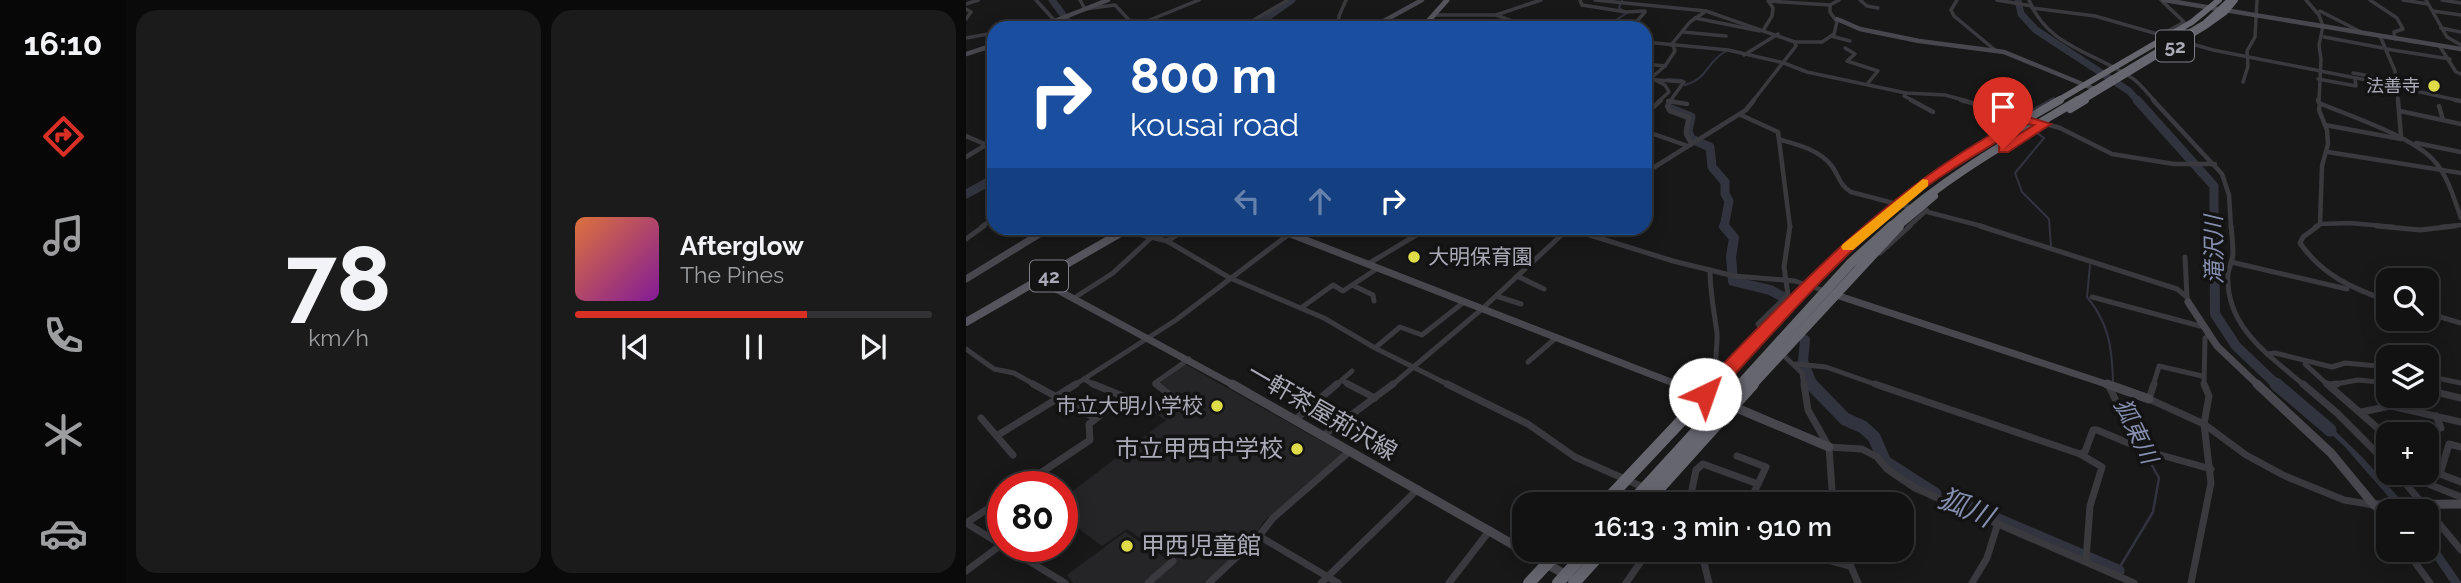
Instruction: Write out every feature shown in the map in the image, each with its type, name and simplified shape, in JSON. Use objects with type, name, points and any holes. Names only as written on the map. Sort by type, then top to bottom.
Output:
[{"type":"highway","name":"52","points":[[1614,492],[1808,285],[1897,203],[1941,170],[2212,9],[2219,0]]},
{"type":"highway","points":[[1641,492],[1836,278],[1893,223],[1958,172],[2205,23],[2230,0]]},
{"type":"highway","name":"52","points":[[1655,492],[1780,352],[1837,295],[1890,233],[1980,163],[2183,41],[2225,12],[2235,0]]},
{"type":"highway","points":[[1685,416],[1699,406],[1739,392],[1754,381]]},
{"type":"highway","points":[[1558,583],[1577,562]]},
{"type":"highway","points":[[1577,582],[1594,562]]},
{"type":"highway","points":[[1529,583],[1547,564]]},
{"type":"main road","points":[[1428,21],[1447,0]]},
{"type":"main road","name":"42","points":[[966,322],[1041,281],[1116,235]]},
{"type":"street","points":[[966,19],[971,12],[966,6],[978,0]]},
{"type":"street","points":[[1036,0],[1055,21],[1108,0]]},
{"type":"street","points":[[1080,0],[1086,9]]},
{"type":"street","points":[[1146,21],[1199,0]]},
{"type":"street","points":[[1252,21],[1288,0]]},
{"type":"street","points":[[1339,21],[1346,0]]},
{"type":"street","points":[[1384,21],[1422,0]]},
{"type":"street","points":[[1435,15],[1493,15],[1541,0]]},
{"type":"street","points":[[1580,0],[1581,5],[1628,12],[1645,11]]},
{"type":"street","points":[[1595,0],[1706,11],[1766,29],[1796,42],[1819,42],[1837,32],[1837,19],[1830,11],[1830,5]]},
{"type":"street","points":[[1767,0],[1830,5],[1839,0]]},
{"type":"street","points":[[1766,29],[1773,11],[1773,5],[1767,0]]},
{"type":"street","points":[[1860,0],[1867,6],[1878,8]]},
{"type":"street","points":[[1957,0],[1951,10],[1952,16],[1967,29],[1978,33],[1995,50]]},
{"type":"street","points":[[1997,0],[2095,16],[2248,57],[2354,75],[2461,101]]},
{"type":"street","points":[[2029,0],[2039,24],[2048,32],[2125,76],[2212,164],[2227,185],[2229,195],[2231,262],[2228,279],[2231,306],[2247,334],[2337,413],[2376,452]]},
{"type":"street","points":[[2163,0],[2184,22],[2166,35]]},
{"type":"street","points":[[2163,0],[2439,46],[2461,47]]},
{"type":"street","points":[[2243,82],[2249,45],[2255,37],[2258,0]]},
{"type":"street","points":[[2306,0],[2322,19],[2324,37],[2319,44],[2322,64],[2316,99],[2320,104],[2411,141],[2442,170],[2452,188],[2458,204],[2456,211],[2461,218]]},
{"type":"street","points":[[2370,0],[2399,20],[2403,29],[2395,32],[2395,39]]},
{"type":"street","points":[[2401,0],[2427,2],[2447,37],[2461,47]]},
{"type":"street","points":[[2442,0],[2461,3]]},
{"type":"street","points":[[1637,21],[1645,11],[1646,4]]},
{"type":"street","points":[[1086,9],[1115,5],[1122,18],[1130,21]]},
{"type":"street","points":[[2314,8],[2362,33]]},
{"type":"street","points":[[1672,45],[1695,18],[1706,11]]},
{"type":"street","points":[[2433,11],[2461,15]]},
{"type":"street","points":[[1493,15],[1511,21]]},
{"type":"street","points":[[1695,18],[1766,29]]},
{"type":"street","points":[[1837,19],[1846,20],[1860,29],[1919,41],[1995,50],[2017,56],[2084,85],[2104,88]]},
{"type":"street","points":[[1713,34],[1720,27]]},
{"type":"street","points":[[2441,28],[2461,32]]},
{"type":"street","points":[[1683,32],[1726,36]]},
{"type":"street","points":[[966,38],[987,34]]},
{"type":"street","points":[[1744,55],[1778,34]]},
{"type":"street","points":[[1831,36],[1850,41]]},
{"type":"street","points":[[2380,36],[2397,84],[2401,136]]},
{"type":"street","points":[[2324,37],[2461,65]]},
{"type":"street","points":[[1652,169],[1741,115],[1755,103],[1796,46],[1796,42]]},
{"type":"street","points":[[1652,43],[1744,55],[1783,63],[1807,72],[1906,93],[1945,95],[1985,105],[2013,117],[2060,128],[2112,154],[2183,164],[2212,164]]},
{"type":"street","points":[[1652,78],[1675,51],[1672,45]]},
{"type":"street","points":[[2439,46],[2456,72],[2461,74]]},
{"type":"street","points":[[966,54],[987,47]]},
{"type":"street","points":[[1845,48],[1855,53],[1847,61],[1878,71],[1868,83]]},
{"type":"street","points":[[1652,65],[1665,66]]},
{"type":"street","points":[[2318,79],[2356,86],[2354,75]]},
{"type":"street","points":[[1652,79],[1684,82],[1667,106],[1670,111],[1689,117],[1686,134],[1690,145]]},
{"type":"street","points":[[1652,80],[1667,87],[1669,92],[1652,110]]},
{"type":"street","points":[[1906,93],[1904,96],[1933,112]]},
{"type":"street","points":[[1662,101],[1687,104]]},
{"type":"street","points":[[2320,104],[2320,117],[2325,125],[2328,152],[2322,166],[2320,224]]},
{"type":"street","points":[[2439,106],[2443,120]]},
{"type":"street","points":[[2400,111],[2461,124]]},
{"type":"street","points":[[1741,115],[1778,132],[1791,222],[1784,267],[1787,297],[1758,324],[1764,332]]},
{"type":"street","points":[[2325,125],[2461,152]]},
{"type":"street","points":[[1652,133],[1690,145]]},
{"type":"street","points":[[966,136],[987,147]]},
{"type":"street","points":[[1781,140],[1820,156],[1830,164],[1846,190],[1924,208],[2177,289],[2188,300],[2200,326],[2208,336],[2336,457],[2376,503]]},
{"type":"street","points":[[966,157],[984,146]]},
{"type":"street","points":[[2328,152],[2461,173]]},
{"type":"street","points":[[966,239],[987,223]]},
{"type":"street","points":[[2361,293],[2331,277],[2303,248],[2300,239],[2320,224],[2350,223],[2420,230],[2461,225]]},
{"type":"street","points":[[966,279],[1038,235]]},
{"type":"street","points":[[1146,235],[1167,241],[1230,278],[1324,318],[1375,348],[1528,424],[1575,457],[1655,492]]},
{"type":"street","points":[[1167,241],[1177,235]]},
{"type":"street","points":[[998,435],[1150,337],[1288,235]]},
{"type":"street","points":[[1292,235],[1705,394],[1829,447],[1862,449],[1877,457],[1887,469],[1915,488],[2087,557],[2134,583]]},
{"type":"street","points":[[1368,264],[1416,235]]},
{"type":"street","points":[[1324,435],[1375,398],[1482,309],[1561,235]]},
{"type":"street","points":[[1590,235],[1673,261],[1731,275],[1786,280],[1808,285],[2108,383],[2204,424],[2253,459],[2285,476],[2344,500],[2376,505]]},
{"type":"street","points":[[1074,298],[1113,273],[1152,237]]},
{"type":"street","points":[[2185,257],[2188,300]]},
{"type":"street","points":[[2231,262],[2376,297]]},
{"type":"street","points":[[1301,308],[1333,285],[1343,291],[1378,268]]},
{"type":"street","points":[[1710,270],[1710,298],[1717,335],[1715,373],[1720,378]]},
{"type":"street","points":[[1517,276],[1544,289]]},
{"type":"street","name":"一軒茶屋荊沢線","points":[[1041,281],[1150,337],[1577,582]]},
{"type":"street","points":[[1352,285],[1373,295],[1374,301]]},
{"type":"street","points":[[1496,296],[1521,304]]},
{"type":"street","points":[[2092,297],[2200,326]]},
{"type":"street","points":[[1375,348],[1400,327],[1422,335],[1464,302]]},
{"type":"street","points":[[2439,317],[2461,323]]},
{"type":"street","points":[[2191,583],[2208,507],[2211,469],[2204,424],[2209,396],[2202,376],[2208,347],[2205,338],[2208,336]]},
{"type":"street","points":[[1528,362],[1557,337]]},
{"type":"street","points":[[966,349],[994,369],[1014,373],[1095,418]]},
{"type":"street","points":[[1780,352],[1796,364],[1802,373],[1808,410],[1829,447],[1832,492]]},
{"type":"street","points":[[2267,354],[2275,352],[2303,362],[2332,367],[2345,363],[2376,366]]},
{"type":"street","points":[[1084,379],[1157,410],[1174,398],[1155,383],[1189,359]]},
{"type":"street","points":[[2303,362],[2376,426]]},
{"type":"street","points":[[1796,364],[1812,364],[1941,405],[2080,454],[2102,467],[2091,506],[2087,557]]},
{"type":"street","points":[[2150,399],[2159,366],[2202,376]]},
{"type":"street","points":[[1296,419],[1352,371]]},
{"type":"street","points":[[2439,378],[2461,383]]},
{"type":"street","points":[[2330,386],[2358,380],[2376,382]]},
{"type":"street","points":[[1343,381],[1375,398]]},
{"type":"street","points":[[2108,383],[2137,446]]},
{"type":"street","points":[[2439,393],[2461,398]]},
{"type":"street","points":[[1044,471],[1090,440],[1089,424],[1124,397]]},
{"type":"street","points":[[2361,412],[2391,406],[2461,422]]},
{"type":"street","points":[[2436,416],[2438,422]]},
{"type":"street","points":[[981,418],[1013,454]]},
{"type":"street","points":[[2080,454],[2085,452],[2093,430],[2150,452],[2211,469]]},
{"type":"street","points":[[2461,447],[2449,444],[2440,474],[2461,482]]},
{"type":"street","points":[[1209,583],[1259,536],[1273,518],[1350,451]]},
{"type":"street","points":[[1737,456],[1766,467],[1754,492]]},
{"type":"street","points":[[1692,492],[1696,470],[1703,464],[1758,484]]},
{"type":"street","points":[[2430,485],[2461,497]]},
{"type":"street","points":[[1321,583],[1418,489]]},
{"type":"street","points":[[2439,504],[2461,504]]},
{"type":"street","points":[[987,509],[966,523],[987,535]]},
{"type":"street","points":[[2015,530],[2019,521]]},
{"type":"street","points":[[1972,583],[1987,558],[1998,523]]},
{"type":"street","points":[[2439,524],[2461,550]]},
{"type":"street","points":[[1449,583],[1490,530]]},
{"type":"street","points":[[1259,536],[1338,583]]},
{"type":"street","points":[[966,571],[987,556]]},
{"type":"street","points":[[1148,583],[1173,561]]},
{"type":"street","points":[[1031,562],[1065,583]]},
{"type":"street","points":[[1626,583],[1641,562]]},
{"type":"street","points":[[1704,562],[1709,583]]},
{"type":"street","points":[[1835,562],[1850,566]]},
{"type":"street","points":[[1848,562],[1858,583]]},
{"type":"street","points":[[2415,562],[2430,583]]},
{"type":"shaded area","points":[[1185,364],[1344,454],[1264,521],[1255,536],[1205,583],[1153,583],[1175,563],[1127,529],[1102,546],[1078,528],[1078,487],[1166,420],[1155,413],[1178,397],[1160,383]]},
{"type":"shaded area","points":[[2324,420],[2362,457],[2376,472],[2376,482],[2345,447],[2318,422]]},
{"type":"shaded area","points":[[2378,485],[2387,485],[2400,499],[2390,499]]},
{"type":"shaded area","name":"甲西児童館","points":[[1125,532],[1170,561],[1145,583],[1073,583],[1067,575]]},
{"type":"shaded area","points":[[2439,550],[2461,582],[2451,583],[2437,562],[2439,562]]},
{"type":"waterway","points":[[1052,0],[1068,21]]},
{"type":"waterway","points":[[1262,21],[1292,0]]},
{"type":"waterway","points":[[1614,21],[1627,13],[1619,8],[1622,0]]},
{"type":"waterway","name":"滝沢川","points":[[2018,0],[2021,14],[2036,30],[2129,91],[2138,101]]},
{"type":"waterway","points":[[1685,85],[1699,78],[1714,60],[1726,51]]},
{"type":"waterway","points":[[1667,79],[1682,80]]},
{"type":"waterway","name":"狐東川","points":[[2021,116],[2054,98]]},
{"type":"waterway","name":"滝沢川","points":[[2137,100],[2214,186],[2214,226]]},
{"type":"waterway","name":"狐川","points":[[1671,109],[1691,117],[1688,131],[1691,139],[1710,147],[1712,167],[1725,182],[1725,194],[1729,201],[1724,226]]},
{"type":"waterway","name":"狐東川","points":[[2037,133],[2044,138],[2015,173],[2022,192],[2049,219],[2051,246]]},
{"type":"waterway","points":[[966,194],[987,183]]},
{"type":"waterway","name":"狐川","points":[[1724,226],[1734,238],[1731,257],[1733,281],[1770,290],[1783,297]]},
{"type":"waterway","name":"滝沢川","points":[[2214,226],[2215,314],[2236,346],[2278,386]]},
{"type":"waterway","name":"狐東川","points":[[2090,265],[2087,297],[2105,326],[2112,358],[2113,381]]},
{"type":"waterway","name":"狐川","points":[[1805,340],[1803,361],[1813,386]]},
{"type":"waterway","name":"狐川","points":[[1811,384],[1845,419],[1863,427],[1874,437],[1885,462],[1935,494]]},
{"type":"waterway","name":"滝沢川","points":[[2276,384],[2330,430]]},
{"type":"waterway","name":"狐東川","points":[[2118,570],[2153,512],[2159,478],[2145,453]]},
{"type":"waterway","name":"狐川","points":[[1963,505],[2118,571]]},
{"type":"slow traffic","points":[[1848,247],[1923,183]]},
{"type":"place","name":"法善寺","points":[[2434,86]]},
{"type":"place","name":"大明保育園","points":[[1414,257]]},
{"type":"place","name":"市立大明小学校","points":[[1217,406]]},
{"type":"place","name":"市立甲西中学校","points":[[1297,449]]},
{"type":"place","name":"甲西児童館","points":[[1127,546]]},
{"type":"route","points":[[1705,394],[1808,285],[1897,203],[1941,170],[2025,120],[2045,124],[2003,149]]}]
